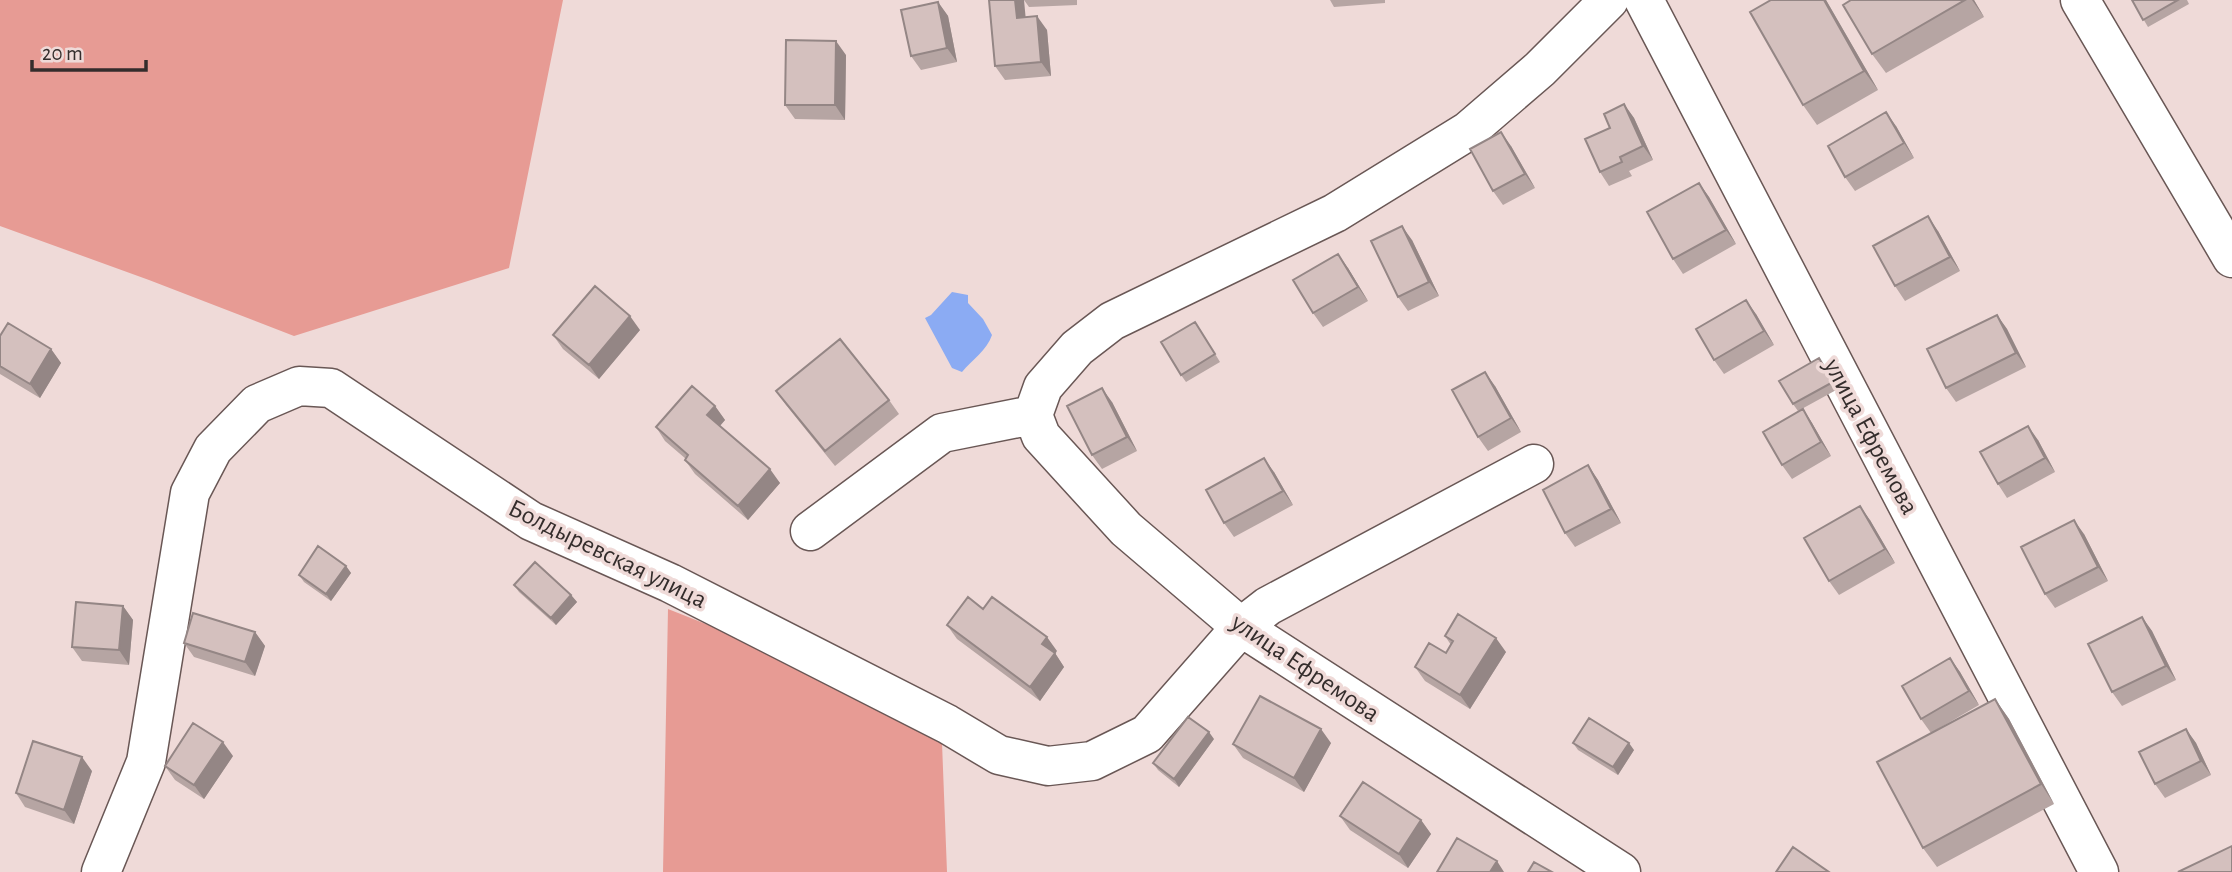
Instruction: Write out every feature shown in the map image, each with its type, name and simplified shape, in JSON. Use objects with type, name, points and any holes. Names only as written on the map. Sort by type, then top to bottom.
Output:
[{"type":"street","points":[[810,531],[942,433],[1032,415],[1043,387],[1077,348],[1112,321],[1335,213],[1468,131],[1540,69],[1609,0]]},
{"type":"street","name":"улица Ефремова","points":[[1644,0],[2099,872]]},
{"type":"street","points":[[2080,0],[2232,258]]},
{"type":"street","name":"Болдыревская улица","points":[[101,872],[146,762],[190,493],[214,449],[257,404],[299,386],[331,388],[531,521],[682,589],[947,724],[999,755],[1048,766],[1092,761],[1147,734],[1241,627],[1268,606],[1534,464]]},
{"type":"street","name":"улица Ефремова","points":[[1032,415],[1041,436],[1126,529],[1241,627],[1621,872]]},
{"type":"shaded area","points":[[0,0],[563,0],[509,268],[294,336],[0,226]]},
{"type":"shaded area","points":[[668,609],[812,666],[942,743],[947,872],[663,872]]},
{"type":"water","points":[[952,292],[968,295],[968,303],[983,319],[992,335],[983,350],[962,372],[952,368],[925,318]]},
{"type":"building","points":[[989,0],[1015,0],[1017,18],[1037,16],[1041,62],[995,66]]},
{"type":"building","points":[[1771,0],[1824,0],[1864,71],[1803,105],[1750,12]]},
{"type":"building","points":[[1851,0],[1965,0],[1872,54],[1843,5]]},
{"type":"building","points":[[2132,0],[2178,0],[2143,20]]},
{"type":"building","points":[[938,2],[947,48],[911,56],[901,10]]},
{"type":"building","points":[[786,40],[836,41],[835,105],[785,105]]},
{"type":"building","points":[[1624,104],[1643,146],[1620,157],[1622,162],[1600,172],[1585,139],[1610,128],[1604,114]]},
{"type":"building","points":[[1886,112],[1904,143],[1845,177],[1828,146]]},
{"type":"building","points":[[1501,132],[1525,174],[1493,191],[1470,149]]},
{"type":"building","points":[[1699,183],[1726,230],[1673,259],[1647,212]]},
{"type":"building","points":[[1928,216],[1950,257],[1895,286],[1873,246]]},
{"type":"building","points":[[1402,226],[1429,282],[1398,297],[1371,241]]},
{"type":"building","points":[[1338,254],[1358,287],[1313,313],[1293,280]]},
{"type":"building","points":[[595,286],[630,316],[589,365],[553,335]]},
{"type":"building","points":[[1746,300],[1764,331],[1714,360],[1696,329]]},
{"type":"building","points":[[1997,315],[2016,353],[1946,388],[1927,349]]},
{"type":"building","points":[[1195,322],[1215,354],[1181,375],[1161,342]]},
{"type":"building","points":[[8,323],[51,349],[30,384],[0,366],[0,336]]},
{"type":"building","points":[[840,339],[889,400],[825,451],[776,391]]},
{"type":"building","points":[[1819,358],[1833,382],[1793,404],[1779,381]]},
{"type":"building","points":[[1485,372],[1511,418],[1478,437],[1452,390]]},
{"type":"building","points":[[692,386],[715,406],[707,415],[770,469],[738,506],[685,460],[688,455],[656,427]]},
{"type":"building","points":[[1102,388],[1127,437],[1092,455],[1067,406]]},
{"type":"building","points":[[1803,409],[1821,442],[1782,465],[1763,432]]},
{"type":"building","points":[[2028,426],[2045,458],[1998,484],[1980,452]]},
{"type":"building","points":[[1264,458],[1283,491],[1224,523],[1206,490]]},
{"type":"building","points":[[1588,465],[1611,509],[1565,533],[1543,490]]},
{"type":"building","points":[[1860,506],[1885,549],[1829,581],[1804,538]]},
{"type":"building","points":[[2074,520],[2098,567],[2045,594],[2021,547]]},
{"type":"building","points":[[318,546],[346,566],[326,594],[299,575]]},
{"type":"building","points":[[535,562],[571,595],[551,618],[514,585]]},
{"type":"building","points":[[968,597],[983,609],[992,597],[1047,637],[1042,644],[1055,653],[1030,687],[947,625]]},
{"type":"building","points":[[76,602],[123,606],[119,650],[72,647]]},
{"type":"building","points":[[193,613],[255,632],[245,662],[184,643]]},
{"type":"building","points":[[1458,614],[1496,638],[1460,695],[1415,667],[1429,643],[1446,653],[1453,641],[1445,636]]},
{"type":"building","points":[[2142,617],[2166,666],[2112,692],[2088,644]]},
{"type":"building","points":[[1950,658],[1969,691],[1921,719],[1902,686]]},
{"type":"building","points":[[1260,696],[1321,729],[1294,778],[1233,744]]},
{"type":"building","points":[[1995,699],[2041,784],[1923,848],[1877,762]]},
{"type":"building","points":[[1188,717],[1209,732],[1174,779],[1153,763]]},
{"type":"building","points":[[1589,718],[1629,743],[1613,767],[1573,743]]},
{"type":"building","points":[[193,723],[223,742],[194,785],[165,766]]},
{"type":"building","points":[[2186,729],[2201,761],[2155,784],[2139,752]]},
{"type":"building","points":[[33,741],[82,757],[64,810],[16,793]]},
{"type":"building","points":[[1363,782],[1421,820],[1399,854],[1340,816]]},
{"type":"building","points":[[1457,838],[1497,861],[1490,872],[1437,872]]},
{"type":"building","points":[[2232,846],[2232,872],[2178,872]]},
{"type":"building","points":[[1793,847],[1829,872],[1776,872]]},
{"type":"building","points":[[1534,862],[1552,872],[1528,872]]}]
